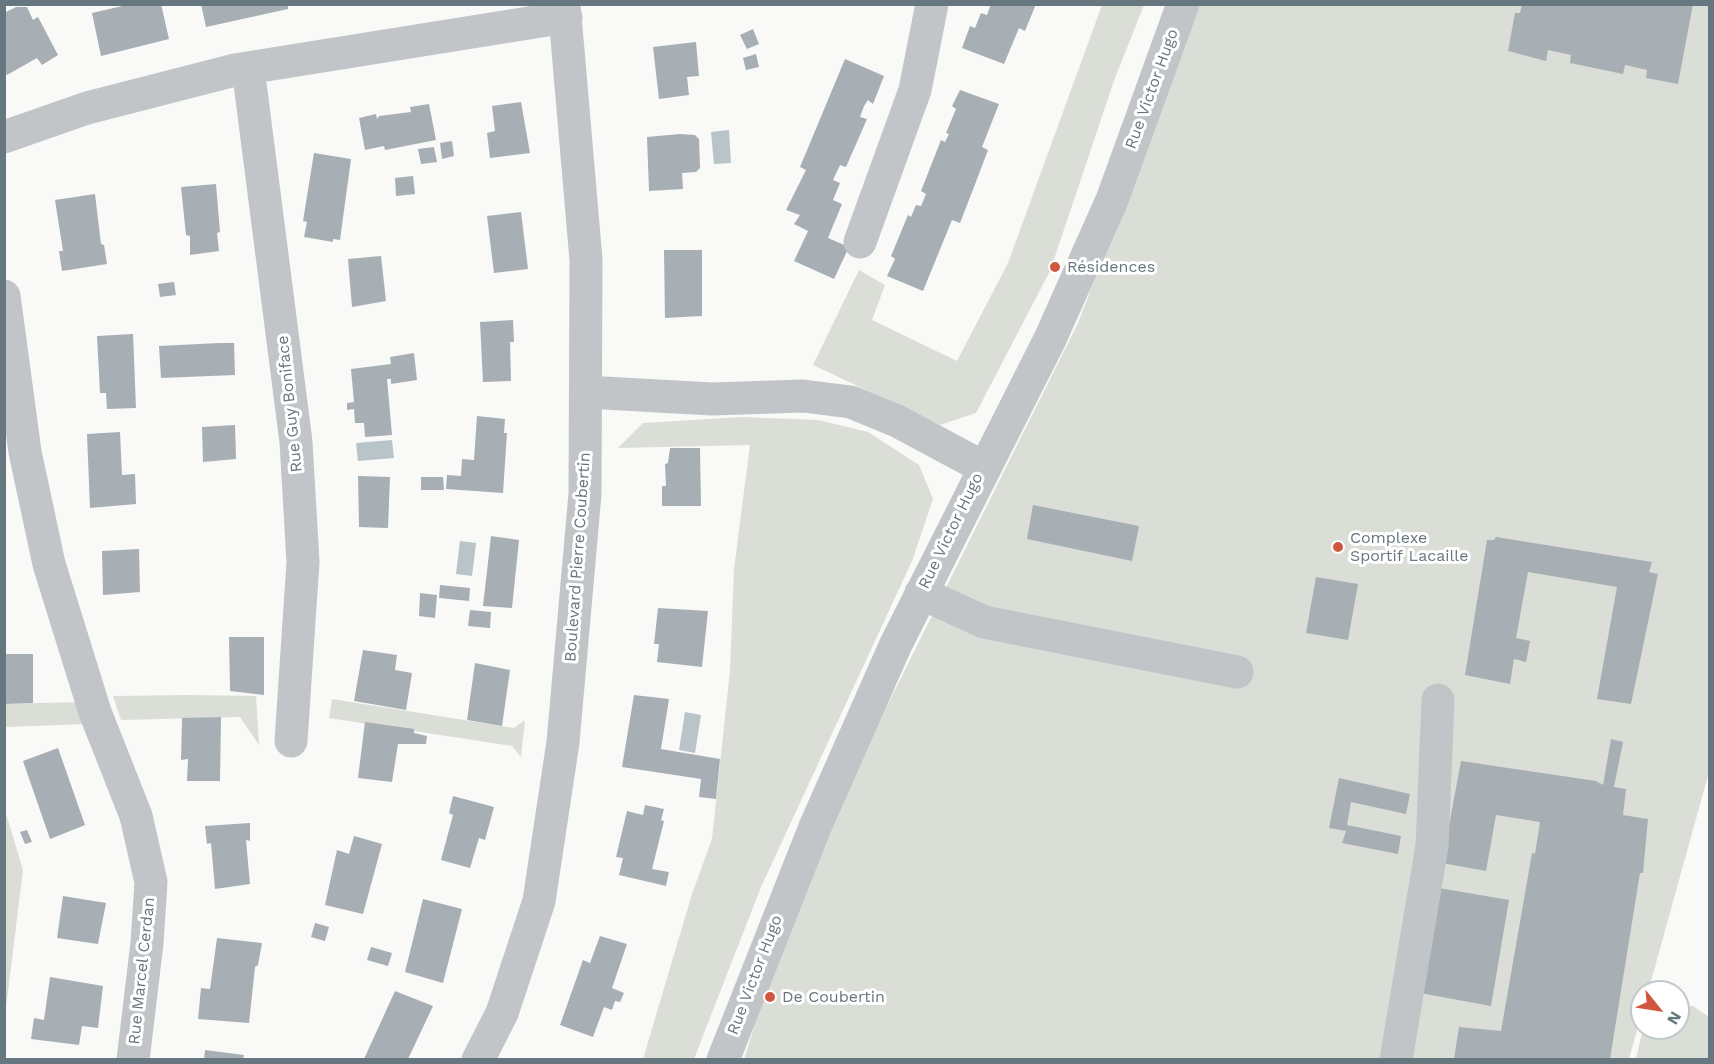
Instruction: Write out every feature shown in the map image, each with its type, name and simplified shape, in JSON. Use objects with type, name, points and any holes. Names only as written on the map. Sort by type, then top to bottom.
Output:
[{"type":"street","points":[[860,242],[915,90],[932,4]]},
{"type":"street","name":"Rue Victor Hugo","points":[[723,1059],[814,826],[921,593],[1050,339],[1112,200],[1183,4]]},
{"type":"street","points":[[4,137],[87,108],[248,68],[565,11]]},
{"type":"street","name":"Boulevard Pierre Coubertin","points":[[478,1059],[502,1013],[540,901],[563,742],[585,494],[586,260],[565,11]]},
{"type":"street","name":"Rue Guy Boniface","points":[[248,68],[296,442],[303,562],[291,741]]},
{"type":"street","name":"Rue Marcel Cerdan","points":[[4,296],[25,453],[50,564],[95,712],[136,816],[151,882],[147,943],[133,1059]]},
{"type":"street","points":[[586,392],[712,399],[803,396],[851,402],[897,420],[983,467]]},
{"type":"street","points":[[921,593],[984,622],[1237,672]]},
{"type":"street","points":[[1396,1059],[1431,846],[1438,700]]},
{"type":"shaded area","points":[[1102,5],[1144,5],[1115,78],[1050,271],[976,413],[940,425],[813,365],[859,270],[885,285],[872,320],[957,361],[1008,263]]},
{"type":"shaded area","name":"Complexe Sportif Lacaille","points":[[1198,5],[1709,5],[1709,772],[1651,980],[1630,980],[1630,1040],[1634,1040],[1629,1059],[744,1060],[765,990],[845,790],[1078,323]]},
{"type":"shaded area","points":[[729,130],[731,163],[714,164],[711,132]]},
{"type":"shaded area","points":[[742,417],[818,420],[868,432],[919,465],[933,499],[912,561],[761,887],[694,1059],[643,1059],[692,894],[712,839],[730,670],[734,569],[750,445],[618,448],[643,423]]},
{"type":"shaded area","points":[[392,440],[394,458],[358,461],[356,443]]},
{"type":"shaded area","points":[[460,541],[476,543],[472,576],[456,574]]},
{"type":"shaded area","points":[[113,696],[256,696],[259,745],[240,717],[121,720]]},
{"type":"shaded area","points":[[332,699],[514,728],[525,720],[521,757],[512,746],[329,718]]},
{"type":"shaded area","points":[[79,702],[86,724],[5,727],[4,704]]},
{"type":"shaded area","points":[[685,712],[701,715],[695,753],[679,750]]},
{"type":"shaded area","points":[[4,810],[23,870],[5,1016]]},
{"type":"shaded area","points":[[1690,1006],[1709,1017],[1709,1059],[1636,1059],[1640,1040],[1690,1040]]},
{"type":"building","points":[[131,4],[161,4],[169,39],[101,56],[92,13]]},
{"type":"building","points":[[201,4],[288,4],[288,9],[206,27]]},
{"type":"building","points":[[991,4],[1036,4],[1025,31],[1019,28],[1004,64],[962,48],[970,26],[975,28],[981,13],[987,15]]},
{"type":"building","points":[[1522,4],[1693,4],[1678,84],[1646,78],[1647,70],[1625,65],[1623,74],[1570,63],[1571,55],[1548,50],[1546,61],[1508,51],[1515,13],[1520,13]]},
{"type":"building","points":[[16,7],[27,7],[33,20],[38,17],[58,55],[42,65],[37,58],[7,75],[4,70],[4,13]]},
{"type":"building","points":[[753,29],[759,44],[747,49],[740,35]]},
{"type":"building","points":[[696,42],[699,76],[687,77],[689,95],[659,99],[653,47]]},
{"type":"building","points":[[756,54],[759,67],[746,70],[743,58]]},
{"type":"building","points":[[845,59],[884,76],[873,104],[868,100],[864,106],[860,117],[867,119],[846,167],[840,165],[833,180],[840,183],[833,200],[842,204],[828,238],[849,247],[834,279],[794,261],[808,231],[794,224],[800,215],[786,210],[806,170],[800,167]]},
{"type":"building","points":[[960,90],[999,104],[982,147],[988,150],[960,223],[952,220],[923,291],[887,276],[895,259],[891,256],[908,215],[911,217],[916,205],[921,206],[926,194],[921,191],[941,140],[945,142],[949,134],[946,133],[956,109],[952,106]]},
{"type":"building","points":[[521,102],[530,153],[490,158],[487,133],[495,131],[492,106]]},
{"type":"building","points":[[429,104],[436,140],[385,150],[384,146],[365,150],[359,118],[376,114],[377,119],[379,116],[411,112],[410,107]]},
{"type":"building","points":[[695,135],[699,139],[700,168],[696,172],[682,173],[683,189],[649,191],[647,137]]},
{"type":"building","points":[[452,141],[454,156],[442,159],[440,143]]},
{"type":"building","points":[[434,147],[437,162],[421,164],[418,149]]},
{"type":"building","points":[[314,153],[351,159],[340,240],[333,239],[333,242],[304,237],[307,222],[303,221]]},
{"type":"building","points":[[413,176],[415,194],[396,196],[395,178]]},
{"type":"building","points":[[216,184],[220,232],[217,233],[219,251],[190,255],[190,236],[186,235],[181,187]]},
{"type":"building","points":[[95,194],[101,244],[104,245],[107,264],[62,271],[59,251],[63,251],[55,200]]},
{"type":"building","points":[[521,212],[528,269],[494,273],[487,216]]},
{"type":"building","points":[[664,250],[702,250],[702,316],[665,318]]},
{"type":"building","points":[[381,256],[386,301],[352,307],[348,259]]},
{"type":"building","points":[[174,282],[176,295],[160,297],[158,284]]},
{"type":"building","points":[[513,320],[514,342],[510,342],[511,381],[483,382],[480,322]]},
{"type":"building","points":[[133,334],[136,408],[107,409],[106,393],[100,393],[97,336]]},
{"type":"building","points":[[234,343],[235,375],[161,378],[159,346]]},
{"type":"building","points":[[414,353],[417,380],[391,384],[391,379],[387,379],[392,435],[365,437],[364,423],[355,423],[354,409],[347,410],[347,403],[354,402],[351,369],[391,364],[390,357]]},
{"type":"building","points":[[477,416],[505,419],[504,433],[507,433],[503,493],[446,489],[447,475],[461,476],[462,459],[474,460]]},
{"type":"building","points":[[235,425],[236,459],[203,462],[202,427]]},
{"type":"building","points":[[120,432],[122,475],[135,474],[136,504],[90,508],[87,434]]},
{"type":"building","points":[[670,448],[700,448],[701,506],[662,506],[662,486],[666,486],[665,464],[668,463]]},
{"type":"building","points":[[358,476],[390,477],[388,528],[359,527]]},
{"type":"building","points":[[421,477],[443,477],[444,490],[421,490]]},
{"type":"building","points":[[1033,505],[1139,526],[1132,561],[1027,539]]},
{"type":"building","points":[[491,536],[519,540],[512,608],[483,606]]},
{"type":"building","points":[[1496,537],[1652,562],[1649,572],[1658,574],[1631,704],[1597,699],[1617,587],[1528,572],[1516,638],[1530,641],[1526,662],[1514,659],[1510,684],[1465,675],[1487,540],[1494,540]]},
{"type":"building","points":[[139,549],[140,592],[103,595],[102,551]]},
{"type":"building","points":[[1316,577],[1358,584],[1348,640],[1306,633]]},
{"type":"building","points":[[440,585],[470,588],[469,601],[439,598]]},
{"type":"building","points":[[420,593],[437,595],[435,618],[419,616]]},
{"type":"building","points":[[658,608],[708,611],[702,667],[657,662],[659,644],[654,644]]},
{"type":"building","points":[[470,610],[491,612],[490,628],[468,626]]},
{"type":"building","points":[[229,637],[264,637],[264,695],[230,691]]},
{"type":"building","points":[[363,650],[397,655],[395,670],[412,673],[406,710],[354,701]]},
{"type":"building","points":[[4,654],[33,654],[33,703],[6,704]]},
{"type":"building","points":[[475,663],[510,670],[502,726],[467,720]]},
{"type":"building","points":[[634,695],[669,699],[661,749],[720,759],[716,799],[699,797],[701,779],[622,767]]},
{"type":"building","points":[[221,717],[220,781],[187,781],[188,759],[181,760],[182,718]]},
{"type":"building","points":[[365,722],[414,729],[414,733],[427,736],[426,744],[398,744],[392,782],[358,778]]},
{"type":"building","points":[[1611,739],[1623,742],[1614,787],[1626,789],[1623,815],[1648,819],[1643,873],[1640,873],[1610,1059],[1454,1059],[1459,1027],[1501,1031],[1532,853],[1535,854],[1540,822],[1496,815],[1486,871],[1442,863],[1461,761],[1596,781],[1603,785]]},
{"type":"building","points":[[58,748],[85,825],[50,839],[23,761]]},
{"type":"building","points":[[1339,778],[1410,794],[1406,814],[1351,802],[1347,825],[1401,836],[1398,854],[1342,843],[1346,831],[1329,828]]},
{"type":"building","points":[[453,796],[494,807],[485,840],[479,838],[470,868],[441,860],[453,815],[449,813]]},
{"type":"building","points":[[645,805],[664,809],[661,820],[664,821],[652,869],[669,872],[666,886],[619,875],[623,858],[616,857],[627,811],[643,815]]},
{"type":"building","points":[[250,823],[250,841],[246,840],[250,884],[215,889],[211,843],[207,844],[205,826]]},
{"type":"building","points":[[27,830],[32,842],[25,844],[20,832]]},
{"type":"building","points":[[354,836],[382,844],[363,914],[325,905],[337,850],[349,854]]},
{"type":"building","points":[[1439,888],[1509,900],[1491,1006],[1420,993]]},
{"type":"building","points":[[63,896],[106,903],[98,944],[57,938]]},
{"type":"building","points":[[423,899],[462,909],[443,983],[405,972]]},
{"type":"building","points":[[315,923],[329,927],[325,941],[311,937]]},
{"type":"building","points":[[600,936],[627,944],[612,988],[624,993],[620,1002],[615,1001],[612,1010],[604,1007],[593,1037],[560,1025],[583,960],[590,963]]},
{"type":"building","points":[[217,938],[262,943],[258,965],[255,967],[249,1023],[198,1019],[201,988],[210,989]]},
{"type":"building","points":[[371,947],[392,953],[388,966],[367,960]]},
{"type":"building","points":[[50,977],[103,986],[98,1028],[82,1026],[79,1045],[31,1039],[34,1018],[44,1020]]},
{"type":"building","points":[[395,991],[433,1006],[408,1059],[364,1059]]},
{"type":"building","points":[[205,1050],[244,1055],[243,1059],[204,1059]]},
{"type":"place","name":"Résidences","points":[[1055,267]]},
{"type":"place","name":"Complexe Sportif Lacaille","points":[[1338,547]]},
{"type":"place","name":"De Coubertin","points":[[770,997]]}]
